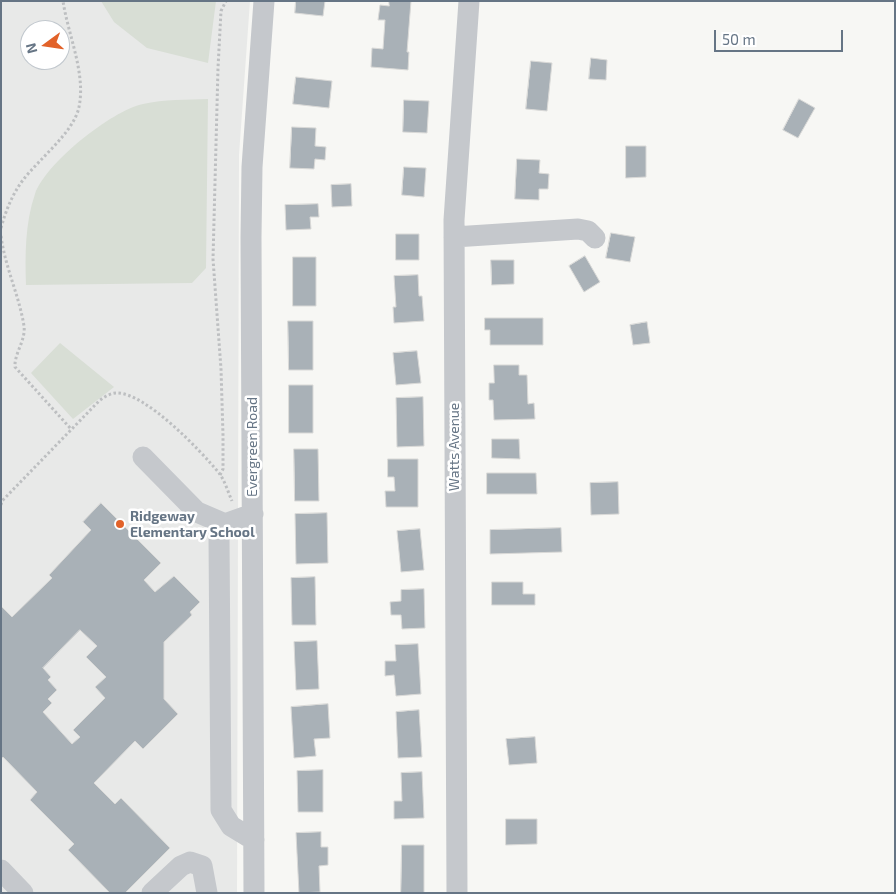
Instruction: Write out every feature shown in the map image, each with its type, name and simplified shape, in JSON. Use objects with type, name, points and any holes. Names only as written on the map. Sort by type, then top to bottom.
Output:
[{"type":"street","name":"Evergreen Road","points":[[254,893],[252,167],[264,1]]},
{"type":"street","name":"Watts Avenue","points":[[457,893],[454,236],[469,1]]},
{"type":"street","points":[[454,236],[578,229],[588,231],[595,238]]},
{"type":"street","points":[[143,457],[197,512],[225,524],[253,514]]},
{"type":"street","points":[[225,524],[219,537],[222,810],[231,826],[254,840]]},
{"type":"street","points":[[152,893],[181,866],[190,862],[202,866],[207,893]]},
{"type":"street","points":[[1,870],[23,893]]},
{"type":"path","points":[[1,228],[9,202],[24,179],[71,125],[79,109],[79,83],[63,1]]},
{"type":"path","points":[[220,475],[223,460],[222,378],[213,259],[218,68],[221,11],[226,1]]},
{"type":"path","points":[[1,236],[3,255],[24,329],[14,361],[15,367],[71,429]]},
{"type":"path","points":[[1,505],[2,501],[71,429],[107,395],[117,393],[131,397],[165,417],[220,475],[233,503]]},
{"type":"shaded area","name":"Ridgeway Elementary School","points":[[1,1],[250,1],[239,155],[237,893],[1,893]]},
{"type":"shaded area","points":[[101,1],[216,1],[208,63],[147,48],[114,22]]},
{"type":"shaded area","points":[[208,99],[206,268],[192,283],[26,285],[27,228],[32,205],[41,182],[52,168],[81,140],[98,127],[130,109],[159,101]]},
{"type":"shaded area","points":[[60,343],[114,387],[73,419],[31,373]]},
{"type":"building","points":[[296,1],[325,1],[323,16],[295,13]]},
{"type":"building","points":[[389,1],[411,1],[407,52],[409,52],[408,70],[371,67],[372,48],[383,49],[385,20],[378,20],[380,5],[389,6]]},
{"type":"building","points":[[591,58],[607,60],[606,80],[589,79]]},
{"type":"building","points":[[531,61],[552,63],[547,111],[526,109]]},
{"type":"building","points":[[296,77],[332,81],[329,108],[293,104]]},
{"type":"building","points":[[799,99],[815,108],[798,138],[783,130]]},
{"type":"building","points":[[404,100],[429,101],[427,133],[403,132]]},
{"type":"building","points":[[292,127],[316,128],[315,146],[326,147],[325,160],[315,159],[314,169],[290,168]]},
{"type":"building","points":[[626,146],[646,146],[646,177],[626,178]]},
{"type":"building","points":[[517,159],[540,160],[539,173],[549,174],[548,189],[539,189],[539,200],[515,199]]},
{"type":"building","points":[[404,167],[426,168],[424,197],[402,195]]},
{"type":"building","points":[[351,184],[352,206],[332,207],[331,185]]},
{"type":"building","points":[[318,204],[319,217],[310,217],[311,229],[286,230],[285,205]]},
{"type":"building","points":[[611,233],[635,237],[630,262],[606,258]]},
{"type":"building","points":[[396,234],[419,234],[419,260],[396,260]]},
{"type":"building","points":[[585,256],[600,282],[584,292],[569,266]]},
{"type":"building","points":[[293,257],[316,257],[316,306],[293,306]]},
{"type":"building","points":[[491,260],[514,260],[514,284],[492,285]]},
{"type":"building","points":[[418,275],[419,296],[422,296],[424,321],[394,323],[393,307],[396,307],[394,276]]},
{"type":"building","points":[[485,318],[543,318],[543,345],[490,345],[490,330],[485,330]]},
{"type":"building","points":[[288,321],[313,321],[313,370],[289,370]]},
{"type":"building","points":[[647,322],[650,343],[633,345],[630,325]]},
{"type":"building","points":[[417,351],[421,383],[396,385],[393,353]]},
{"type":"building","points":[[494,365],[519,365],[519,375],[527,375],[528,404],[534,403],[535,419],[494,420],[493,400],[489,400],[489,383],[494,383]]},
{"type":"building","points":[[289,385],[313,385],[313,433],[289,433]]},
{"type":"building","points":[[423,397],[424,446],[397,447],[396,398]]},
{"type":"building","points":[[492,439],[519,439],[520,459],[492,458]]},
{"type":"building","points":[[294,449],[318,449],[319,501],[295,501]]},
{"type":"building","points":[[388,459],[418,459],[418,507],[386,507],[385,491],[395,491],[394,477],[388,477]]},
{"type":"building","points":[[487,473],[536,473],[537,494],[487,494]]},
{"type":"building","points":[[618,482],[619,514],[591,515],[590,483]]},
{"type":"building","points":[[101,503],[161,563],[144,580],[155,592],[174,576],[200,602],[190,612],[192,615],[164,642],[164,699],[178,714],[143,749],[135,741],[94,783],[115,804],[121,798],[170,848],[125,893],[110,893],[68,850],[74,844],[30,800],[37,792],[3,757],[1,759],[1,606],[12,617],[52,578],[49,575],[91,530],[83,522]],"holes":[[[80,630],[97,646],[86,657],[106,677],[95,687],[105,698],[73,730],[80,737],[72,744],[43,712],[52,703],[48,699],[57,690],[48,680],[51,677],[43,668]]]},
{"type":"building","points":[[327,513],[328,563],[296,564],[295,514]]},
{"type":"building","points":[[561,528],[562,552],[490,554],[490,530]]},
{"type":"building","points":[[420,529],[424,570],[401,572],[397,531]]},
{"type":"building","points":[[315,577],[316,625],[292,625],[291,578]]},
{"type":"building","points":[[492,582],[523,582],[523,594],[535,594],[535,605],[492,605]]},
{"type":"building","points":[[424,589],[425,628],[402,629],[401,615],[391,615],[390,602],[401,601],[401,590]]},
{"type":"building","points":[[317,641],[319,689],[296,690],[294,642]]},
{"type":"building","points":[[418,644],[421,694],[396,696],[394,675],[385,676],[385,661],[396,661],[395,645]]},
{"type":"building","points":[[328,704],[330,738],[314,739],[316,756],[294,758],[291,707]]},
{"type":"building","points":[[419,710],[422,757],[398,758],[396,712]]},
{"type":"building","points":[[535,737],[537,763],[509,765],[506,739]]},
{"type":"building","points":[[323,770],[323,812],[298,812],[297,771]]},
{"type":"building","points":[[422,772],[424,818],[394,819],[394,801],[402,801],[401,773]]},
{"type":"building","points":[[506,819],[537,819],[537,844],[506,845]]},
{"type":"building","points":[[321,832],[321,847],[328,847],[328,865],[319,866],[320,892],[299,893],[296,833]]},
{"type":"building","points":[[402,845],[424,845],[424,893],[401,893]]},
{"type":"place","name":"Ridgeway Elementary School","points":[[120,524]]}]
